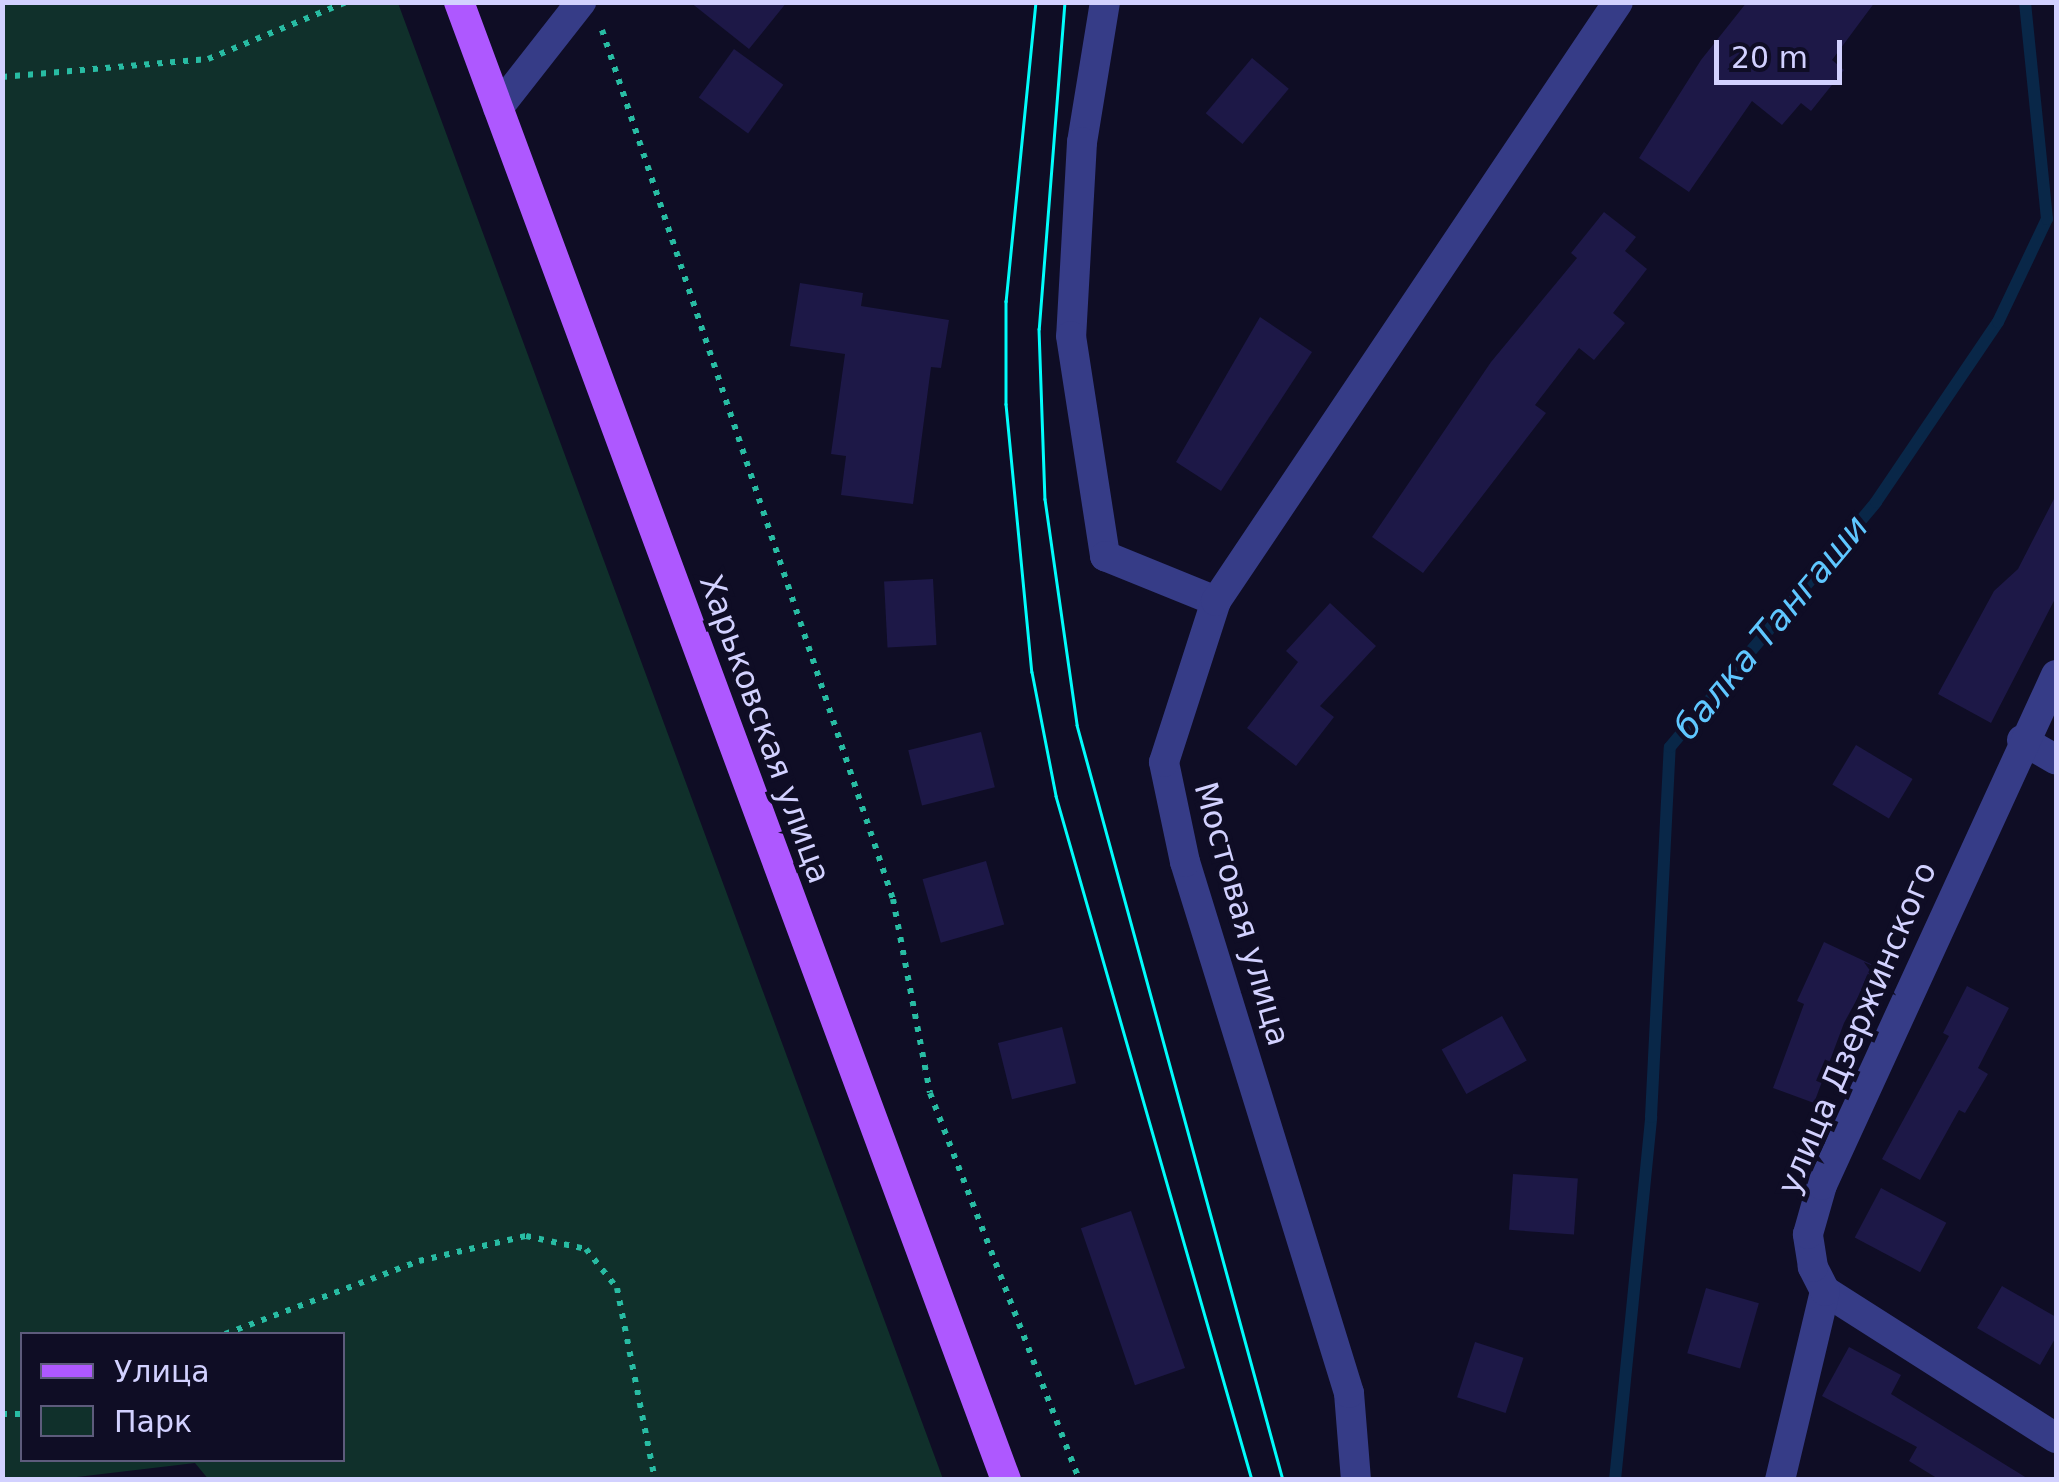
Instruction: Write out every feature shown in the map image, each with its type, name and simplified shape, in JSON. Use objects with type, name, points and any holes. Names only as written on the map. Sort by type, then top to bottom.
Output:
[{"type":"main road","name":"Харьковская улица","points":[[459,2],[1006,1480]]},
{"type":"street","points":[[1105,2],[1082,142],[1071,336],[1105,556],[1216,601]]},
{"type":"street","name":"Мостовая улица","points":[[1356,1480],[1349,1394],[1185,862],[1164,762],[1216,601],[1618,2]]},
{"type":"street","points":[[498,108],[590,12]]},
{"type":"street","name":"улица Дзержинского","points":[[1825,1291],[1812,1267],[1808,1234],[1822,1185],[2022,740],[2056,675]]},
{"type":"street","points":[[2022,740],[2056,760]]},
{"type":"street","points":[[1780,1480],[1825,1291],[2056,1438]]},
{"type":"path","points":[[2,77],[208,58],[346,2]]},
{"type":"path","points":[[590,12],[893,899],[930,1093],[1079,1480]]},
{"type":"path","points":[[231,1332],[437,1257],[526,1236],[586,1249],[618,1288],[654,1480]]},
{"type":"green space","points":[[3,2],[398,3],[943,1479],[209,1480],[195,1463],[60,1479],[3,1479]]},
{"type":"building","points":[[690,2],[787,2],[749,49]]},
{"type":"building","points":[[1747,2],[1875,2],[1832,60],[1844,70],[1811,111],[1801,103],[1782,125],[1752,101],[1689,192],[1639,158],[1701,60]]},
{"type":"building","points":[[734,49],[783,85],[748,133],[699,98]]},
{"type":"building","points":[[1252,58],[1289,89],[1242,144],[1206,113]]},
{"type":"building","points":[[1604,212],[1636,237],[1625,251],[1647,269],[1613,313],[1625,323],[1594,360],[1579,348],[1535,405],[1546,413],[1423,573],[1372,537],[1491,362],[1577,258],[1571,253]]},
{"type":"building","points":[[800,283],[863,293],[861,306],[949,320],[941,368],[931,367],[913,504],[841,495],[846,456],[831,454],[845,354],[790,346]]},
{"type":"building","points":[[1260,317],[1312,352],[1221,491],[1176,462]]},
{"type":"building","points":[[2056,495],[2056,597],[1991,723],[1938,694],[1994,591],[2018,569]]},
{"type":"building","points":[[933,579],[936,645],[888,647],[884,582]]},
{"type":"building","points":[[1330,603],[1376,646],[1320,706],[1334,717],[1296,766],[1247,728],[1298,662],[1286,651]]},
{"type":"building","points":[[981,732],[995,787],[922,805],[908,750]]},
{"type":"building","points":[[1856,745],[1913,779],[1889,818],[1832,784]]},
{"type":"building","points":[[986,861],[1004,924],[941,943],[923,879]]},
{"type":"building","points":[[1824,942],[1875,966],[1844,1023],[1814,1103],[1773,1088],[1804,1004],[1797,1001]]},
{"type":"building","points":[[1967,986],[2009,1008],[1978,1068],[1988,1074],[1965,1113],[1959,1110],[1920,1180],[1882,1159],[1949,1036],[1943,1033]]},
{"type":"building","points":[[1502,1016],[1527,1061],[1466,1094],[1442,1049]]},
{"type":"building","points":[[1062,1027],[1076,1083],[1012,1099],[998,1043]]},
{"type":"building","points":[[1513,1174],[1578,1179],[1574,1234],[1509,1230]]},
{"type":"building","points":[[1881,1188],[1946,1223],[1920,1272],[1855,1237]]},
{"type":"building","points":[[1131,1211],[1185,1368],[1135,1385],[1081,1228]]},
{"type":"building","points":[[2002,1286],[2056,1317],[2056,1337],[2040,1365],[1977,1328]]},
{"type":"building","points":[[1706,1288],[1759,1303],[1740,1369],[1687,1353]]},
{"type":"building","points":[[1475,1342],[1524,1358],[1506,1413],[1457,1397]]},
{"type":"building","points":[[1849,1347],[1901,1375],[1891,1394],[2030,1480],[1940,1480],[1909,1461],[1917,1447],[1822,1396]]},
{"type":"waterway","name":"балка Тангаши","points":[[1615,1480],[1651,1117],[1670,747],[1876,502],[1998,322],[2047,219],[2025,2]]},
{"type":"tram line","points":[[1036,2],[1006,301],[1006,404],[1032,672],[1056,796],[1252,1480]]},
{"type":"tram line","points":[[1065,2],[1039,329],[1045,499],[1077,725],[1283,1480]]}]
